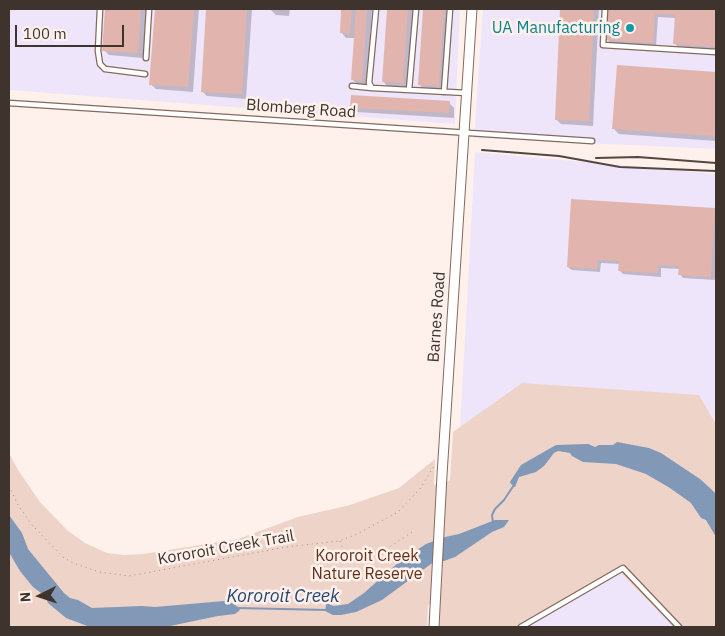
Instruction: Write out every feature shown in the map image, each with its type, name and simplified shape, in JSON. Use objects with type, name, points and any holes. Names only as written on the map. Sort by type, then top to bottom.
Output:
[{"type":"street","name":"Barnes Road","points":[[434,627],[472,9]]},
{"type":"lane","points":[[100,9],[98,51],[100,64],[105,69],[144,74]]},
{"type":"lane","points":[[146,58],[149,9]]},
{"type":"lane","points":[[372,88],[369,83],[376,9]]},
{"type":"lane","points":[[409,90],[416,9]]},
{"type":"lane","points":[[444,92],[450,9]]},
{"type":"lane","points":[[605,9],[603,45],[716,52]]},
{"type":"lane","points":[[352,86],[467,93]]},
{"type":"lane","name":"Blomberg Road","points":[[9,103],[592,141]]},
{"type":"lane","points":[[521,627],[623,568],[679,627]]},
{"type":"path","name":"Kororoit Creek Trail","points":[[9,486],[32,525],[63,557],[73,563],[99,572],[129,576],[286,547],[339,541],[363,532],[398,512],[420,489],[435,465],[437,466]]},
{"type":"path","points":[[339,541],[344,552],[368,556],[385,550],[412,532]]},
{"type":"shaded area","points":[[9,9],[460,9],[455,124],[9,90]]},
{"type":"shaded area","points":[[483,9],[716,9],[716,149],[474,138]]},
{"type":"shaded area","points":[[475,152],[716,174],[716,424],[699,395],[460,428]]},
{"type":"shaded area","points":[[618,570],[674,627],[522,627]]},
{"type":"green space","name":"Kororoit Creek Nature Reserve","points":[[522,383],[699,395],[716,424],[716,627],[674,627],[618,570],[522,627],[439,627],[440,598],[428,605],[427,627],[9,627],[9,453],[40,502],[67,530],[85,543],[107,553],[124,555],[143,554],[238,539],[298,517],[350,505],[399,488],[435,459],[434,485],[447,479],[448,482],[450,480],[453,432]]},
{"type":"water","points":[[617,442],[649,448],[661,453],[700,479],[710,488],[716,494],[716,537],[706,520],[701,518],[691,503],[646,474],[616,464],[583,462],[570,453],[558,451],[536,472],[519,477],[515,487],[510,482],[521,465],[556,445],[588,444],[595,447],[599,445],[613,445]]},
{"type":"water","name":"Kororoit Creek","points":[[9,515],[22,533],[28,549],[64,593],[70,598],[92,608],[155,607],[224,601],[232,603],[240,610],[235,614],[157,627],[90,627],[66,618],[48,603],[45,596],[33,587],[20,571],[10,554]]},
{"type":"water","name":"Kororoit Creek","points":[[495,520],[509,520],[504,527],[492,532],[455,557],[444,561],[435,561],[382,600],[356,612],[341,615],[333,615],[325,611],[326,606],[323,598],[327,599],[334,606],[348,604],[364,593],[399,562],[426,544]]},
{"type":"building","points":[[105,9],[141,9],[138,53],[102,51]]},
{"type":"building","points":[[155,9],[194,9],[188,87],[149,85]]},
{"type":"building","points":[[206,9],[247,9],[242,94],[201,92]]},
{"type":"building","points":[[341,9],[352,9],[350,34],[340,33]]},
{"type":"building","points":[[356,9],[367,9],[362,81],[351,80]]},
{"type":"building","points":[[387,9],[408,9],[403,83],[382,82]]},
{"type":"building","points":[[423,9],[444,9],[439,86],[418,85]]},
{"type":"building","points":[[560,9],[594,9],[589,121],[555,120]]},
{"type":"building","name":"UA Manufacturing","points":[[608,9],[716,9],[716,47],[673,44],[675,15],[655,14],[653,43],[606,40]]},
{"type":"building","points":[[617,65],[716,72],[716,136],[612,129]]},
{"type":"building","points":[[351,95],[450,101],[449,113],[350,108]]},
{"type":"building","points":[[571,199],[715,208],[711,277],[678,275],[679,266],[658,265],[658,273],[618,271],[619,261],[597,260],[597,269],[567,267]]},
{"type":"waterway","name":"Kororoit Creek","points":[[493,523],[492,515],[495,509],[514,485]]},
{"type":"waterway","name":"Kororoit Creek","points":[[237,608],[327,610]]},
{"type":"railway","points":[[482,150],[559,156],[620,167],[716,171]]},
{"type":"railway","points":[[596,158],[638,157],[716,163]]},
{"type":"place","name":"UA Manufacturing","points":[[630,28]]}]
